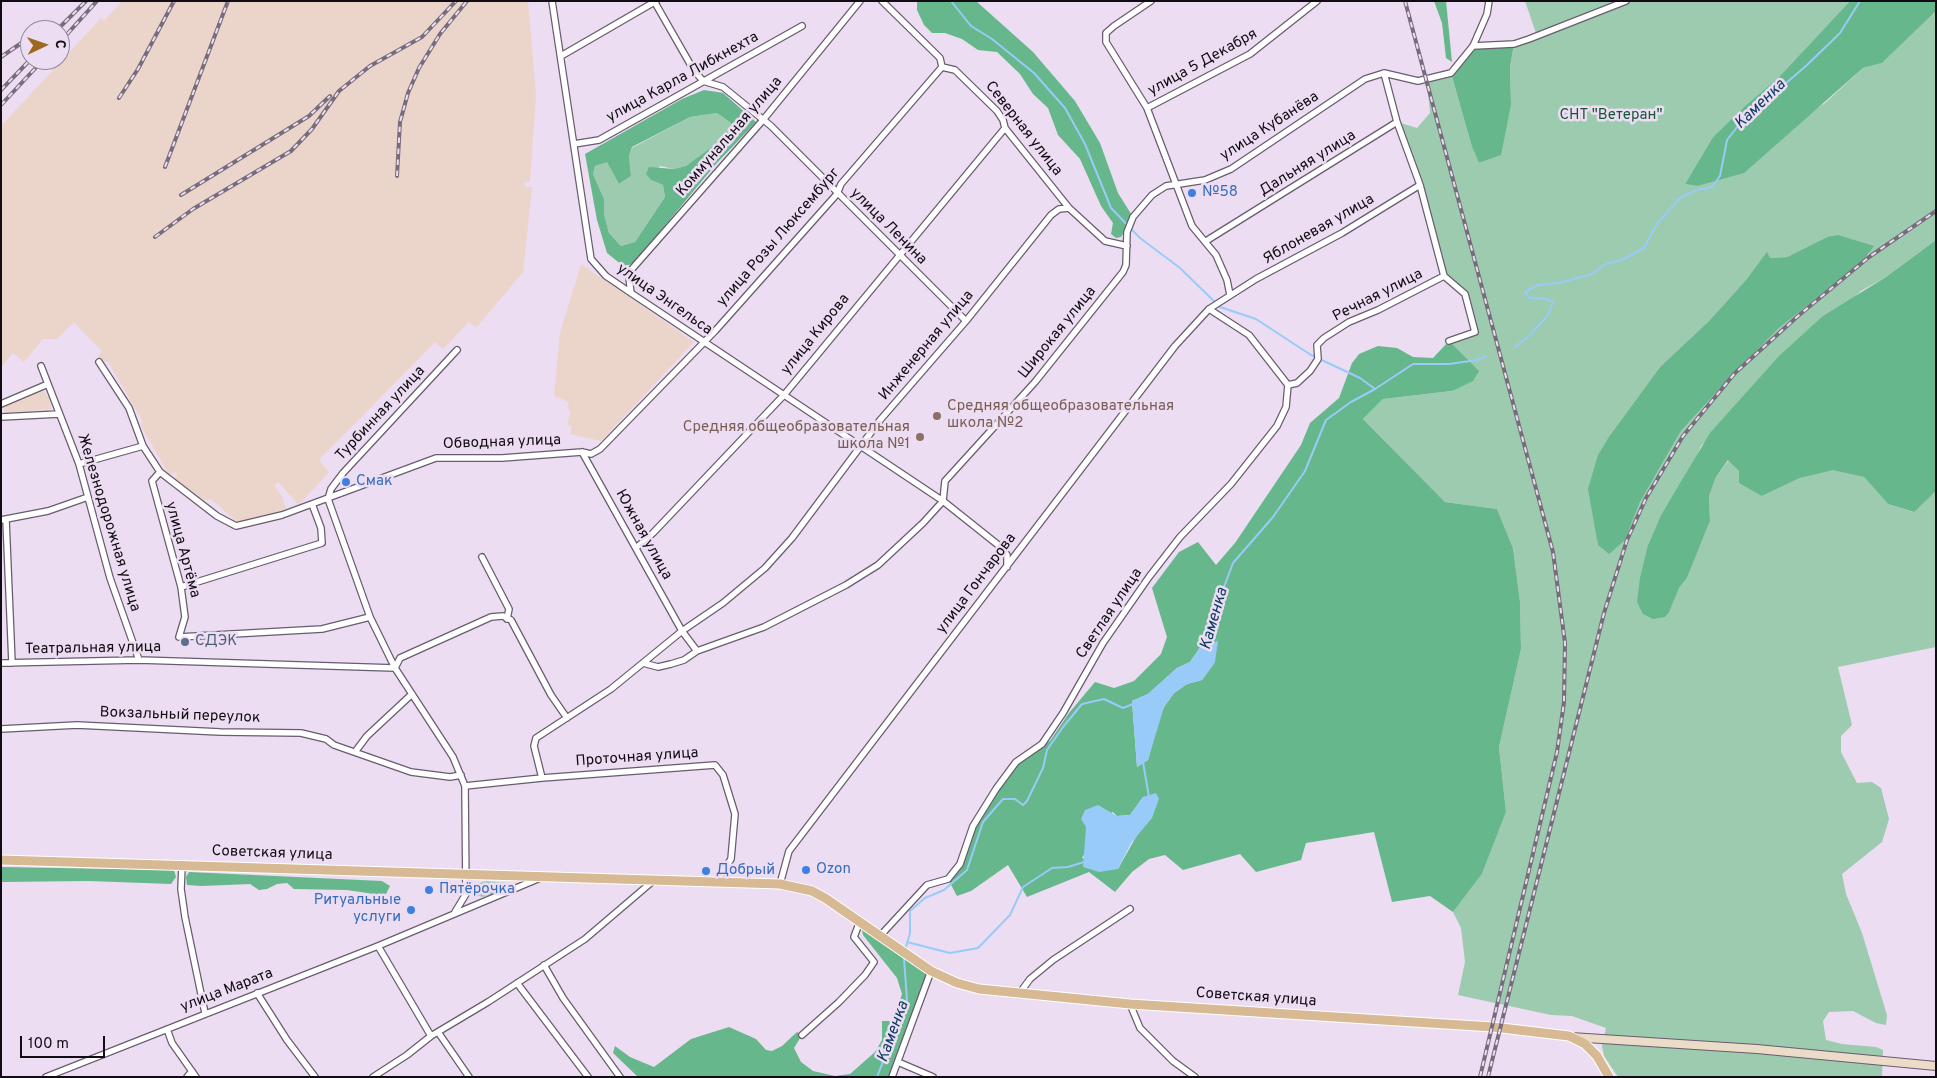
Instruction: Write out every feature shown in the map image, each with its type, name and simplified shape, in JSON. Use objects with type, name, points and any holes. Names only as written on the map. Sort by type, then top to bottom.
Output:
[{"type":"main road","name":"Советская улица","points":[[1,860],[780,884],[812,891],[860,921],[897,949],[931,971],[964,985],[1019,994],[1130,1004],[1493,1027],[1569,1036]]},
{"type":"main road","points":[[1569,1036],[1584,1044],[1597,1056],[1609,1077]]},
{"type":"street","name":"улица Энгельса","points":[[552,1],[591,258],[606,276],[630,293],[943,501]]},
{"type":"street","points":[[561,56],[655,1],[693,69],[703,82]]},
{"type":"street","name":"Коммунальная улица","points":[[630,293],[629,278],[632,269],[763,120],[860,1]]},
{"type":"street","points":[[882,1],[940,58],[942,67]]},
{"type":"street","points":[[1151,1],[1106,33],[1106,42],[1147,108],[1192,226],[1206,241],[1223,270],[1230,295]]},
{"type":"street","name":"улица 5 Декабря","points":[[1147,108],[1250,54],[1317,1]]},
{"type":"street","points":[[1444,276],[1420,185],[1397,122],[1384,73],[1418,81],[1451,73],[1473,46],[1486,14],[1489,1]]},
{"type":"street","points":[[1473,46],[1514,44],[1583,20],[1626,1]]},
{"type":"street","name":"улица Карла Либкнехта","points":[[574,144],[599,140],[802,26]]},
{"type":"street","name":"Северная улица","points":[[942,67],[955,70],[973,85],[997,111],[1003,120],[1005,128],[1069,208],[1105,241],[1127,246]]},
{"type":"street","name":"улица Розы Люксембург","points":[[582,452],[591,454],[600,449],[704,343],[836,194],[842,184],[942,67]]},
{"type":"street","name":"улица Кубанёва","points":[[1127,246],[1127,232],[1133,217],[1152,195],[1166,186],[1205,180],[1231,169],[1366,79],[1384,73]]},
{"type":"street","name":"улица Ленина","points":[[703,82],[723,87],[763,120],[966,321]]},
{"type":"street","name":"Дальняя улица","points":[[1206,241],[1397,122]]},
{"type":"street","name":"улица Кирова","points":[[636,548],[653,533],[784,395],[1005,128]]},
{"type":"street","name":"Яблоневая улица","points":[[1221,300],[1342,233],[1420,185]]},
{"type":"street","name":"Инженерная улица","points":[[682,631],[723,603],[765,568],[792,538],[881,420],[966,321],[1051,215],[1059,209],[1069,208]]},
{"type":"street","name":"Широкая улица","points":[[643,663],[658,667],[671,664],[684,660],[697,651],[764,627],[846,585],[878,565],[923,523],[943,501],[945,481],[1035,382],[1123,272],[1126,265],[1127,246]]},
{"type":"street","name":"Речная улица","points":[[1288,385],[1297,383],[1310,371],[1318,359],[1317,345],[1324,338],[1349,322],[1378,310],[1444,276],[1465,294],[1475,332],[1449,341]]},
{"type":"street","name":"улица Гончарова","points":[[780,884],[789,851],[1008,567],[1175,346],[1221,300]]},
{"type":"street","points":[[1212,307],[1249,335],[1288,385]]},
{"type":"street","name":"Турбинная улица","points":[[328,499],[331,489],[342,473],[457,350]]},
{"type":"street","points":[[79,464],[143,446],[129,408],[99,362]]},
{"type":"street","name":"Железнодорожная улица","points":[[41,366],[58,414],[79,464],[110,578],[139,660]]},
{"type":"street","points":[[1,404],[48,384]]},
{"type":"street","name":"Светлая улица","points":[[880,936],[927,885],[948,879],[960,864],[973,826],[996,789],[1016,762],[1042,744],[1063,713],[1103,643],[1149,577],[1180,537],[1231,484],[1277,426],[1286,406],[1288,385]]},
{"type":"street","points":[[1,417],[58,414]]},
{"type":"street","name":"Обводная улица","points":[[143,446],[160,472],[217,516],[236,526],[282,515],[436,458],[502,458],[582,452]]},
{"type":"street","name":"Южная улица","points":[[582,452],[682,631]]},
{"type":"street","name":"улица Артёма","points":[[160,472],[152,481],[155,499],[181,587],[186,618],[178,637],[322,629],[370,617]]},
{"type":"street","points":[[12,663],[4,520],[48,511],[88,498]]},
{"type":"street","points":[[328,499],[370,617],[395,668],[453,757],[465,786],[468,873],[466,894],[454,912]]},
{"type":"street","points":[[943,501],[1002,548],[1007,555],[1008,567]]},
{"type":"street","points":[[181,587],[322,543],[321,528],[312,504]]},
{"type":"street","points":[[482,557],[509,609],[508,619]]},
{"type":"street","points":[[395,668],[400,658],[491,618],[503,616],[511,620],[551,695],[567,718]]},
{"type":"street","points":[[542,778],[534,746],[536,738],[611,689],[682,631],[697,651]]},
{"type":"street","name":"Театральная улица","points":[[1,663],[139,660],[395,668]]},
{"type":"street","points":[[355,752],[367,736],[412,694]]},
{"type":"street","name":"Вокзальный переулок","points":[[1,729],[77,725],[220,732],[288,732],[326,739],[334,745],[411,772],[450,777],[461,775]]},
{"type":"street","name":"Проточная улица","points":[[465,786],[542,778],[715,765],[723,775],[735,814],[732,859],[716,882]]},
{"type":"street","points":[[182,866],[181,889],[185,917],[205,1013]]},
{"type":"street","name":"Советская улица","points":[[416,929],[454,912],[542,878]]},
{"type":"street","points":[[373,1077],[407,1055],[431,1036],[585,939],[654,880]]},
{"type":"street","points":[[1019,994],[1030,979],[1053,960],[1130,909]]},
{"type":"street","points":[[802,1035],[839,1002],[874,962],[854,937],[860,921]]},
{"type":"street","name":"улица Марата","points":[[46,1077],[378,946],[416,929]]},
{"type":"street","points":[[378,946],[431,1036]]},
{"type":"street","points":[[544,965],[563,998],[620,1077]]},
{"type":"street","points":[[892,1077],[931,971]]},
{"type":"street","points":[[517,983],[588,1077]]},
{"type":"street","points":[[257,993],[287,1040],[315,1077]]},
{"type":"street","points":[[1130,1004],[1140,1028],[1172,1061],[1195,1077]]},
{"type":"street","points":[[167,1028],[172,1043],[196,1077]]},
{"type":"street","points":[[438,1032],[469,1077]]},
{"type":"street","points":[[1569,1036],[1757,1049],[1936,1066]]},
{"type":"street","points":[[898,1062],[933,1077]]},
{"type":"street","points":[[187,1077],[192,1071]]},
{"type":"shaded area","points":[[122,1],[528,1],[536,95],[530,182],[524,182],[525,187],[532,187],[523,272],[476,328],[469,322],[443,349],[435,342],[319,460],[329,472],[299,505],[278,482],[274,486],[282,496],[286,509],[262,517],[237,522],[211,499],[204,500],[174,478],[177,476],[176,472],[169,475],[141,426],[142,420],[108,362],[103,362],[98,357],[102,351],[74,322],[57,339],[43,339],[24,362],[13,353],[1,367],[1,126],[53,70],[70,70],[70,51],[101,18],[104,21]]},
{"type":"shaded area","points":[[581,264],[694,342],[601,441],[570,434],[572,426],[567,425],[571,411],[567,409],[569,402],[554,396],[560,333]]},
{"type":"shaded area","points":[[43,390],[49,398],[51,409],[5,413],[3,405]]},
{"type":"green space","points":[[917,1],[976,1],[1033,52],[1075,101],[1100,143],[1118,193],[1133,217],[1121,237],[1116,238],[1111,234],[1113,223],[1101,206],[1080,159],[1058,135],[1048,108],[1033,94],[1020,74],[997,52],[978,50],[962,39],[945,33],[932,33],[924,25],[917,10]]},
{"type":"green space","points":[[1434,1],[1446,1],[1452,62],[1446,58],[1442,23]]},
{"type":"green space","name":"СНТ \"Ветеран\"","points":[[1525,1],[1850,1],[1779,77],[1713,137],[1685,184],[1697,186],[1825,103],[1863,68],[1882,63],[1936,11],[1936,240],[1886,277],[1861,291],[1701,446],[1695,460],[1661,515],[1648,545],[1665,617],[1679,588],[1687,578],[1710,521],[1709,496],[1716,477],[1729,460],[1762,496],[1800,478],[1833,469],[1864,477],[1888,504],[1913,512],[1936,491],[1936,647],[1838,667],[1852,725],[1841,736],[1841,752],[1857,783],[1872,782],[1881,788],[1889,819],[1882,842],[1842,874],[1846,894],[1862,933],[1887,1015],[1886,1025],[1876,1023],[1853,1011],[1829,1012],[1823,1021],[1826,1040],[1842,1044],[1876,1047],[1883,1050],[1882,1077],[1618,1077],[1604,1056],[1602,1046],[1606,1028],[1572,1016],[1551,1015],[1458,995],[1465,962],[1461,928],[1453,912],[1482,874],[1506,812],[1499,747],[1521,649],[1520,602],[1513,548],[1497,509],[1445,502],[1363,419],[1383,399],[1453,391],[1449,341],[1475,332],[1465,294],[1444,276],[1425,201],[1397,122],[1417,128],[1430,113],[1427,80],[1451,73],[1472,147],[1479,163],[1500,155],[1511,105],[1510,67],[1514,44],[1537,36]],"holes":[[[1827,237],[1851,239],[1860,243],[1870,254],[1779,328],[1723,385],[1681,431],[1640,502],[1625,540],[1598,545],[1595,520],[1661,366],[1709,321],[1746,280],[1767,253],[1769,258],[1787,257]]]},
{"type":"green space","points":[[1850,1],[1936,1],[1936,11],[1882,63],[1863,68],[1744,173],[1697,186],[1685,184],[1713,137],[1779,77]]},
{"type":"green space","points":[[1514,44],[1510,67],[1511,105],[1501,155],[1479,163],[1472,147],[1451,73],[1473,46]]},
{"type":"green space","points":[[704,90],[723,93],[756,122],[716,164],[633,264],[623,266],[607,253],[597,220],[585,154],[682,99]],"holes":[[[717,113],[731,123],[729,134],[686,166],[674,169],[649,167],[646,174],[651,180],[663,185],[665,197],[635,242],[621,246],[609,233],[604,214],[604,199],[593,174],[595,166],[607,162],[619,184],[631,176],[629,156],[632,147],[690,117]]]},
{"type":"green space","points":[[717,113],[731,123],[729,134],[686,166],[674,169],[660,166],[651,180],[663,185],[665,197],[635,242],[621,246],[609,233],[604,214],[604,199],[593,174],[595,166],[607,161],[619,184],[631,176],[629,156],[632,148],[690,117]]},
{"type":"green space","points":[[1838,235],[1874,246],[1863,261],[1779,328],[1681,431],[1640,502],[1625,540],[1609,554],[1598,545],[1588,489],[1598,455],[1609,437],[1661,366],[1709,321],[1746,280],[1767,252],[1770,258],[1787,257],[1827,237]]},
{"type":"green space","points":[[1936,240],[1936,491],[1914,512],[1888,504],[1864,477],[1833,470],[1800,478],[1762,496],[1739,483],[1739,471],[1728,460],[1716,477],[1709,496],[1710,521],[1687,578],[1679,588],[1669,612],[1665,617],[1653,619],[1643,614],[1637,602],[1640,578],[1648,545],[1661,515],[1710,433],[1779,356],[1823,316],[1886,277]]},
{"type":"green space","points":[[1449,341],[1479,371],[1473,381],[1452,391],[1383,399],[1363,419],[1445,502],[1497,509],[1513,548],[1520,602],[1521,649],[1499,747],[1506,812],[1482,874],[1453,912],[1430,896],[1392,902],[1374,832],[1306,843],[1301,860],[1256,872],[1240,854],[1183,870],[1165,855],[1149,859],[1132,872],[1115,892],[1089,872],[1027,897],[1008,865],[971,891],[957,896],[948,879],[960,864],[973,826],[1016,762],[1050,741],[1069,713],[1095,682],[1114,688],[1134,681],[1161,654],[1167,637],[1152,588],[1179,552],[1198,542],[1216,565],[1235,543],[1301,445],[1310,423],[1339,398],[1352,363],[1359,354],[1378,346],[1397,348],[1413,357],[1433,358]],"holes":[[[1201,646],[1215,662],[1202,680],[1187,684],[1174,693],[1164,707],[1157,725],[1148,760],[1137,767],[1132,701],[1148,694],[1177,668],[1190,662]],[[1143,797],[1137,835],[1118,869],[1082,858],[1086,851],[1086,827],[1113,812],[1117,816],[1130,815]]]},
{"type":"green space","points":[[1,867],[174,870],[176,877],[171,884],[89,881],[1,882]]},
{"type":"green space","points":[[189,872],[382,881],[390,886],[386,894],[374,894],[347,890],[294,889],[287,883],[259,890],[250,884],[187,885],[186,877]]},
{"type":"green space","points":[[486,881],[507,883],[509,885],[494,894],[482,897],[476,895],[475,888],[479,883]]},
{"type":"green space","points":[[860,921],[931,971],[892,1077],[638,1077],[613,1053],[615,1046],[630,1057],[654,1067],[691,1039],[729,1027],[756,1039],[766,1050],[772,1051],[782,1046],[797,1032],[802,1035],[794,1048],[801,1062],[813,1071],[835,1076],[850,1074],[875,1052],[882,1040],[882,1021],[893,1021],[902,994],[897,978],[863,935]]},
{"type":"water","points":[[1218,641],[1215,662],[1202,680],[1187,684],[1174,693],[1164,707],[1148,760],[1137,767],[1132,701],[1148,694],[1177,668],[1190,662],[1201,646]]},
{"type":"water","points":[[1156,793],[1159,799],[1152,818],[1131,843],[1118,869],[1099,872],[1083,867],[1086,827],[1081,819],[1085,810],[1098,805],[1117,816],[1130,815],[1143,797]]},
{"type":"waterway","points":[[951,1],[971,26],[992,39],[1034,73],[1065,108],[1085,144],[1111,208],[1140,238],[1180,268],[1220,307],[1256,319],[1311,355],[1360,378],[1375,389]]},
{"type":"waterway","name":"Каменка","points":[[1515,347],[1529,336],[1548,315],[1553,302],[1546,299],[1529,298],[1525,292],[1538,285],[1559,283],[1592,274],[1606,264],[1622,260],[1644,248],[1656,225],[1680,198],[1696,190],[1712,187],[1720,176],[1727,140],[1741,122],[1807,65],[1840,33],[1860,1]]},
{"type":"waterway","name":"Каменка","points":[[1207,647],[1215,611],[1233,563],[1273,517],[1305,471],[1326,420],[1351,402],[1413,364],[1449,364],[1477,360],[1486,356]]},
{"type":"waterway","name":"Каменка","points":[[905,950],[910,933],[910,911],[925,898],[944,890],[967,870],[983,822],[1003,799],[1015,799],[1023,805],[1027,801],[1043,768],[1047,750],[1082,704],[1104,699],[1123,708],[1133,704]]},
{"type":"waterway","points":[[1143,762],[1149,797]]},
{"type":"waterway","points":[[907,942],[950,953],[978,948],[1010,915],[1023,887],[1052,868],[1068,867],[1084,862]]},
{"type":"waterway","name":"Каменка","points":[[877,1077],[907,1000],[904,958]]},
{"type":"railway","points":[[67,20],[86,1]]},
{"type":"railway","points":[[70,31],[97,1]]},
{"type":"railway","points":[[119,98],[138,69],[174,1]]},
{"type":"railway","points":[[165,167],[228,1]]},
{"type":"railway","points":[[155,237],[193,209],[291,151],[312,129],[339,91],[370,66],[422,37],[456,1]]},
{"type":"railway","points":[[397,176],[400,122],[408,93],[419,68],[440,34],[467,1]]},
{"type":"railway","points":[[1405,1],[1553,552],[1565,643],[1564,702],[1557,752],[1480,1077]]},
{"type":"railway","points":[[1,57],[20,44]]},
{"type":"railway","points":[[1,90],[20,70]]},
{"type":"railway","points":[[1,105],[34,70]]},
{"type":"railway","points":[[181,195],[309,116],[330,96]]},
{"type":"railway","points":[[1488,1077],[1604,613],[1627,540],[1646,498],[1683,436],[1735,373],[1798,316],[1869,257],[1936,211]]},
{"type":"place","name":"№58","points":[[1192,193]]},
{"type":"place","name":"Средняя общеобразовательная школа №2","points":[[937,416]]},
{"type":"place","name":"Средняя общеобразовательная школа №1","points":[[920,437]]},
{"type":"place","name":"Смак","points":[[346,482]]},
{"type":"place","name":"СДЭК","points":[[185,642]]},
{"type":"place","name":"Ozon","points":[[806,870]]},
{"type":"place","name":"Добрый","points":[[706,871]]},
{"type":"place","name":"Пятёрочка","points":[[429,890]]},
{"type":"place","name":"Ритуальные услуги","points":[[411,910]]}]
